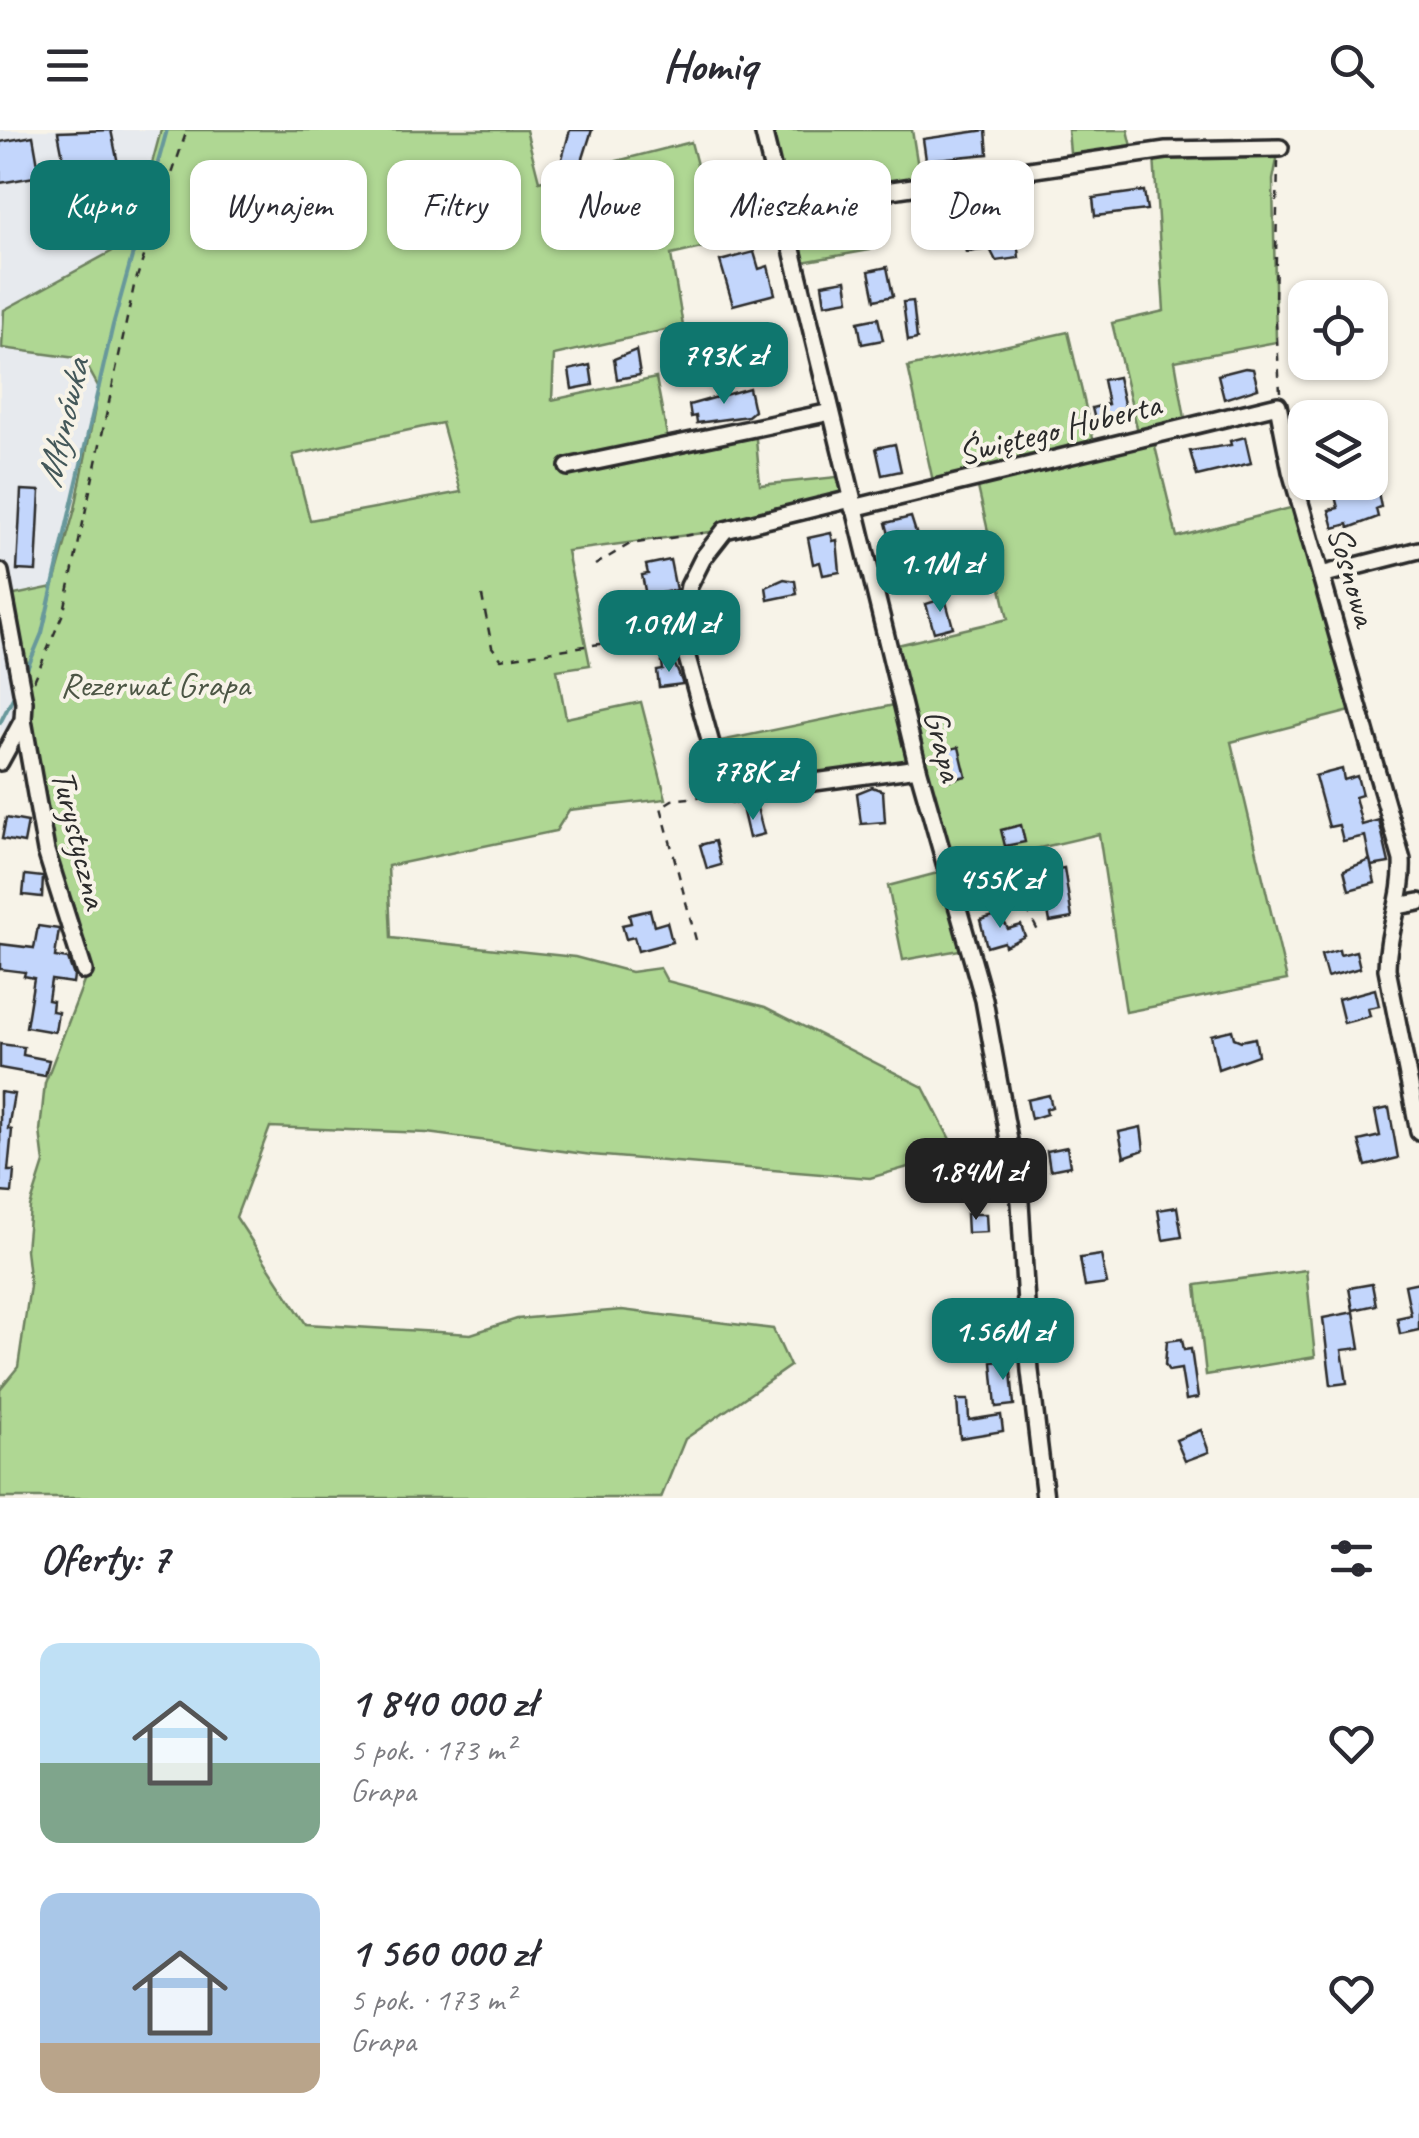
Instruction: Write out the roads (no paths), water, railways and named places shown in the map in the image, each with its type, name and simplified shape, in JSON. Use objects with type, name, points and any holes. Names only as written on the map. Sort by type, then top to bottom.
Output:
[{"type":"street","name":"Grapa","points":[[763,130],[770,160]]},
{"type":"street","points":[[891,190],[1166,150],[1280,148]]},
{"type":"street","name":"Grapa","points":[[793,250],[918,768],[984,1000],[1020,1202],[1030,1372],[1045,1498]]},
{"type":"street","name":"Świętego Huberta","points":[[918,768],[734,794],[723,787],[680,632],[690,586],[703,558],[725,530],[1278,405]]},
{"type":"street","name":"Sosnowa","points":[[1278,405],[1291,471],[1402,860],[1404,890],[1387,944],[1386,969],[1419,1132]]},
{"type":"street","points":[[568,466],[832,412]]},
{"type":"street","points":[[1320,576],[1419,550]]},
{"type":"street","name":"Turystyczna","points":[[0,572],[46,850],[84,971]]},
{"type":"street","name":"Turystyczna","points":[[0,762],[23,720]]},
{"type":"street","points":[[1398,906],[1419,902]]},
{"type":"waterway","name":"Młynówka","points":[[25,674],[42,633],[113,325],[167,130]]},
{"type":"waterway","name":"Młynówka","points":[[0,723],[16,692]]},
{"type":"park label","name":"Rezerwat Grapa","points":[[155,684]]}]
